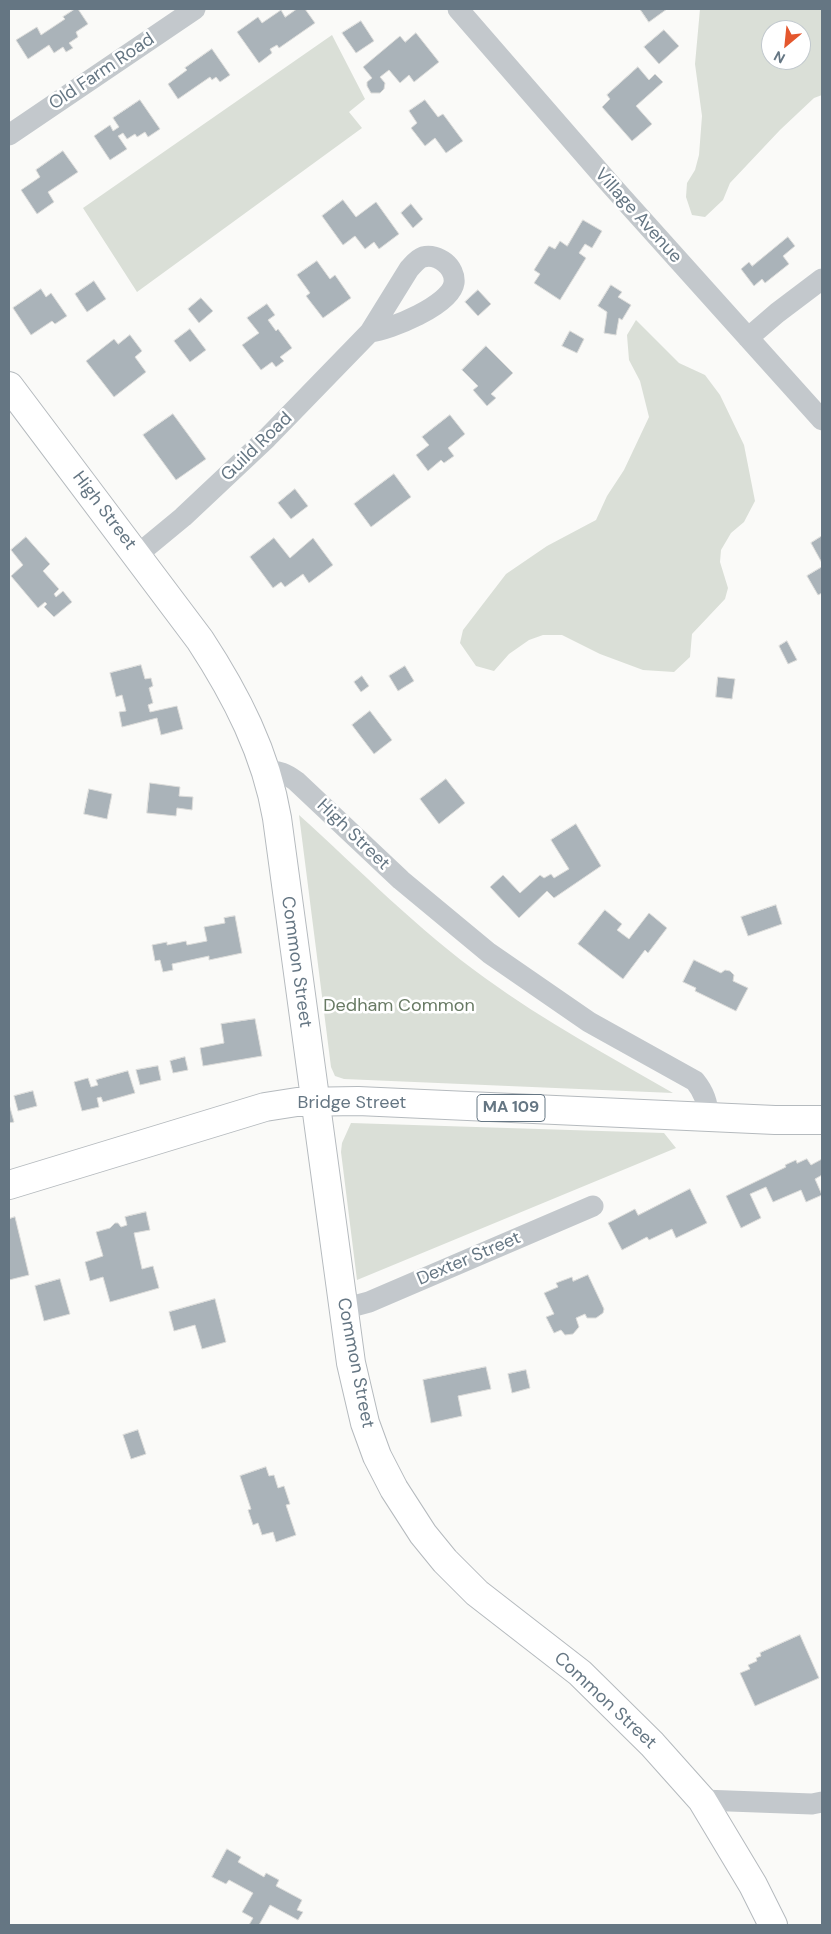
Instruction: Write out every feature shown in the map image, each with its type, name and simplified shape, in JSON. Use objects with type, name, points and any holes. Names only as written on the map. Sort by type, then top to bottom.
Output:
[{"type":"main road","name":"High Street","points":[[9,386],[188,623],[221,673],[247,721],[267,772]]},
{"type":"main road","name":"Common Street","points":[[267,772],[277,818],[343,1309],[356,1385],[370,1440],[394,1489],[423,1534],[445,1560],[478,1593],[580,1673],[652,1744],[702,1800],[753,1885],[773,1925]]},
{"type":"main road","name":"Bridge Street","points":[[9,1186],[248,1111],[282,1104],[315,1101],[708,1116]]},
{"type":"main road","name":"MA 109","points":[[708,1116],[776,1120],[822,1120]]},
{"type":"street","name":"Old Farm Road","points":[[9,135],[195,9]]},
{"type":"street","name":"Village Avenue","points":[[458,9],[610,184],[822,420]]},
{"type":"street","points":[[748,338],[822,279]]},
{"type":"street","name":"Guild Road","points":[[137,555],[183,517],[285,421],[370,332]]},
{"type":"street","name":"High Street","points":[[267,772],[278,771],[296,781],[361,844],[420,897],[515,972],[589,1022],[695,1081],[707,1101],[708,1116]]},
{"type":"street","name":"Dexter Street","points":[[343,1309],[369,1302],[593,1206]]},
{"type":"street","points":[[702,1800],[812,1804],[822,1802]]},
{"type":"green space","points":[[700,9],[822,9],[822,95],[814,98],[780,130],[730,183],[723,200],[705,217],[692,215],[686,197],[687,183],[695,170],[699,155],[702,116],[695,64]]},
{"type":"green space","points":[[332,35],[365,99],[349,112],[362,128],[137,292],[83,208]]},
{"type":"green space","points":[[636,320],[679,363],[705,375],[720,395],[744,445],[755,501],[744,522],[731,533],[721,550],[720,562],[728,588],[725,599],[692,634],[690,657],[674,672],[643,670],[600,654],[562,635],[543,635],[529,640],[509,654],[494,671],[476,666],[460,643],[463,630],[506,574],[547,546],[596,520],[607,496],[624,470],[649,417],[640,381],[629,360],[627,335]]},
{"type":"green space","name":"Dedham Common","points":[[299,815],[413,920],[485,978],[554,1024],[673,1093],[344,1079],[335,1076],[331,1067]]},
{"type":"green space","points":[[351,1123],[664,1133],[676,1148],[357,1280],[341,1152],[342,1143]]},
{"type":"building","points":[[78,9],[88,24],[76,32],[78,37],[69,43],[73,48],[66,52],[63,47],[54,53],[49,45],[28,59],[16,40],[37,27],[41,35],[65,19],[63,17]]},
{"type":"building","points":[[297,9],[305,9],[315,23],[279,48],[277,45],[270,49],[272,53],[259,63],[237,32],[258,17],[262,23],[281,10],[285,17]]},
{"type":"building","points":[[640,9],[667,9],[649,22]]},
{"type":"building","points":[[361,21],[374,41],[356,53],[342,33]]},
{"type":"building","points":[[664,30],[679,46],[659,64],[644,47]]},
{"type":"building","points":[[416,33],[439,62],[414,82],[409,75],[400,83],[389,70],[380,77],[385,83],[384,89],[380,93],[371,93],[367,82],[372,78],[363,67],[400,36],[405,42]]},
{"type":"building","points":[[212,49],[230,75],[220,82],[216,77],[212,80],[210,77],[178,99],[168,84],[187,70],[185,68]]},
{"type":"building","points":[[638,67],[649,80],[655,74],[663,82],[636,106],[652,124],[632,141],[602,107],[610,99],[607,95]]},
{"type":"building","points":[[140,100],[160,129],[148,137],[145,132],[137,137],[135,134],[127,139],[123,133],[118,136],[127,149],[110,160],[94,136],[110,125],[113,131],[119,127],[113,118]]},
{"type":"building","points":[[425,100],[438,117],[443,114],[463,141],[446,153],[435,138],[425,146],[411,128],[417,123],[409,111]]},
{"type":"building","points":[[63,151],[78,172],[48,192],[54,202],[37,214],[21,190],[40,177],[36,170]]},
{"type":"building","points":[[343,200],[356,217],[376,202],[399,234],[379,249],[374,242],[365,249],[355,236],[343,245],[322,216]]},
{"type":"building","points":[[411,204],[423,219],[413,228],[401,213]]},
{"type":"building","points":[[583,220],[602,231],[592,248],[585,244],[579,253],[586,258],[560,300],[534,283],[540,274],[534,270],[549,246],[555,249],[560,241],[567,246]]},
{"type":"building","points":[[788,237],[795,246],[783,256],[789,264],[765,283],[762,279],[754,286],[741,269],[749,262],[752,266]]},
{"type":"building","points":[[317,261],[330,279],[335,275],[351,298],[323,318],[306,296],[310,293],[297,275]]},
{"type":"building","points":[[94,281],[106,299],[87,312],[75,294]]},
{"type":"building","points":[[611,285],[622,292],[618,297],[631,305],[622,320],[619,318],[616,335],[604,333],[607,312],[598,306]]},
{"type":"building","points":[[41,289],[46,297],[51,293],[67,316],[55,324],[52,321],[31,335],[13,308]]},
{"type":"building","points":[[478,290],[491,304],[478,316],[465,302]]},
{"type":"building","points":[[201,298],[213,311],[199,323],[188,309]]},
{"type":"building","points":[[267,304],[275,315],[268,320],[276,331],[278,329],[292,348],[280,357],[284,361],[276,367],[272,362],[261,370],[242,345],[259,333],[247,318]]},
{"type":"building","points":[[190,329],[206,350],[190,362],[174,341]]},
{"type":"building","points":[[570,331],[584,339],[577,353],[562,346]]},
{"type":"building","points":[[130,335],[142,351],[135,357],[146,372],[114,397],[86,361],[114,339],[118,344]]},
{"type":"building","points":[[486,346],[513,373],[491,394],[496,398],[487,406],[473,390],[478,386],[462,370]]},
{"type":"building","points":[[173,414],[206,459],[176,480],[143,435]]},
{"type":"building","points":[[450,415],[465,434],[448,448],[454,456],[444,463],[441,460],[428,471],[416,455],[429,445],[422,437]]},
{"type":"building","points":[[394,474],[411,497],[371,527],[354,504]]},
{"type":"building","points":[[295,489],[308,506],[291,519],[278,503]]},
{"type":"building","points":[[822,536],[822,563],[811,543]]},
{"type":"building","points":[[26,537],[50,564],[43,571],[59,589],[54,594],[56,597],[63,591],[72,602],[54,617],[44,607],[47,604],[45,602],[38,608],[11,576],[23,565],[11,550]]},
{"type":"building","points":[[274,538],[290,558],[313,538],[333,565],[309,583],[303,574],[285,587],[281,582],[273,588],[250,557]]},
{"type":"building","points":[[822,567],[822,593],[818,595],[807,576]]},
{"type":"building","points":[[787,641],[797,660],[788,664],[779,646]]},
{"type":"building","points":[[141,665],[145,679],[151,678],[153,686],[149,688],[153,703],[148,705],[150,712],[177,706],[183,729],[161,735],[157,718],[122,727],[119,712],[126,711],[122,695],[116,697],[110,673]]},
{"type":"building","points":[[405,666],[414,681],[398,691],[389,676]]},
{"type":"building","points":[[362,676],[369,686],[361,692],[354,682]]},
{"type":"building","points":[[718,677],[735,679],[732,699],[716,697]]},
{"type":"building","points":[[370,711],[392,740],[374,754],[352,725]]},
{"type":"building","points":[[446,779],[465,803],[439,824],[420,799]]},
{"type":"building","points":[[150,783],[180,787],[179,796],[193,797],[192,810],[177,808],[176,816],[147,813]]},
{"type":"building","points":[[89,789],[112,794],[107,819],[84,814]]},
{"type":"building","points":[[576,824],[601,866],[554,898],[547,891],[519,918],[490,887],[503,875],[520,893],[540,875],[544,878],[551,874],[554,878],[569,869],[551,840]]},
{"type":"building","points":[[776,905],[782,924],[748,936],[741,917]]},
{"type":"building","points":[[605,910],[622,924],[617,930],[629,939],[649,913],[667,928],[648,953],[645,950],[623,979],[578,944]]},
{"type":"building","points":[[235,916],[242,953],[209,960],[209,956],[172,964],[173,970],[163,972],[160,960],[155,961],[152,945],[167,942],[167,945],[186,941],[187,945],[207,941],[204,927],[225,923],[224,918]]},
{"type":"building","points":[[694,960],[721,973],[725,970],[730,971],[734,975],[733,981],[748,988],[736,1011],[695,991],[696,988],[683,982]]},
{"type":"building","points":[[255,1019],[262,1056],[203,1066],[200,1048],[224,1043],[221,1024]]},
{"type":"building","points":[[185,1057],[188,1070],[173,1073],[170,1061]]},
{"type":"building","points":[[158,1066],[161,1080],[140,1085],[136,1070]]},
{"type":"building","points":[[128,1071],[135,1093],[103,1102],[101,1097],[97,1098],[99,1107],[82,1111],[74,1082],[88,1078],[91,1087],[98,1085],[96,1080]]},
{"type":"building","points":[[33,1091],[37,1106],[18,1111],[14,1096]]},
{"type":"building","points":[[9,1104],[14,1122],[9,1123]]},
{"type":"building","points":[[807,1159],[811,1165],[822,1159],[822,1175],[815,1179],[822,1195],[806,1202],[801,1190],[773,1202],[766,1187],[750,1194],[761,1218],[741,1228],[726,1196],[786,1167],[785,1165],[796,1160],[797,1163]]},
{"type":"building","points":[[690,1189],[707,1223],[676,1238],[672,1229],[649,1240],[647,1237],[622,1250],[608,1223],[635,1209],[638,1215]]},
{"type":"building","points":[[146,1212],[150,1230],[134,1233],[142,1269],[153,1266],[159,1288],[110,1302],[103,1277],[90,1281],[85,1262],[103,1256],[96,1232],[110,1228],[115,1223],[118,1223],[121,1227],[127,1225],[125,1217]]},
{"type":"building","points":[[15,1217],[29,1275],[9,1280],[9,1219]]},
{"type":"building","points":[[588,1275],[604,1309],[603,1313],[596,1318],[587,1318],[585,1314],[576,1318],[579,1327],[573,1334],[565,1335],[561,1330],[554,1333],[546,1317],[554,1314],[544,1293],[558,1287],[556,1283],[572,1277],[573,1281]]},
{"type":"building","points":[[60,1279],[70,1314],[44,1321],[35,1286]]},
{"type":"building","points":[[215,1299],[226,1342],[202,1349],[195,1325],[174,1331],[169,1312]]},
{"type":"building","points":[[486,1367],[491,1389],[458,1396],[462,1416],[431,1423],[423,1380]]},
{"type":"building","points":[[526,1370],[530,1388],[512,1393],[508,1374]]},
{"type":"building","points":[[138,1430],[146,1454],[131,1459],[123,1435]]},
{"type":"building","points":[[266,1467],[269,1476],[274,1475],[278,1488],[284,1486],[290,1504],[286,1505],[296,1535],[276,1542],[273,1532],[262,1535],[258,1523],[253,1525],[248,1510],[251,1509],[240,1476]]},
{"type":"building","points":[[800,1635],[819,1678],[755,1706],[740,1673],[750,1669],[748,1665],[757,1661],[756,1658],[761,1656],[760,1653]]},
{"type":"building","points":[[227,1849],[241,1857],[238,1862],[264,1877],[266,1873],[279,1880],[276,1886],[302,1900],[297,1910],[303,1912],[298,1920],[270,1905],[259,1925],[249,1925],[253,1918],[242,1912],[253,1893],[229,1880],[226,1884],[212,1877]]}]
